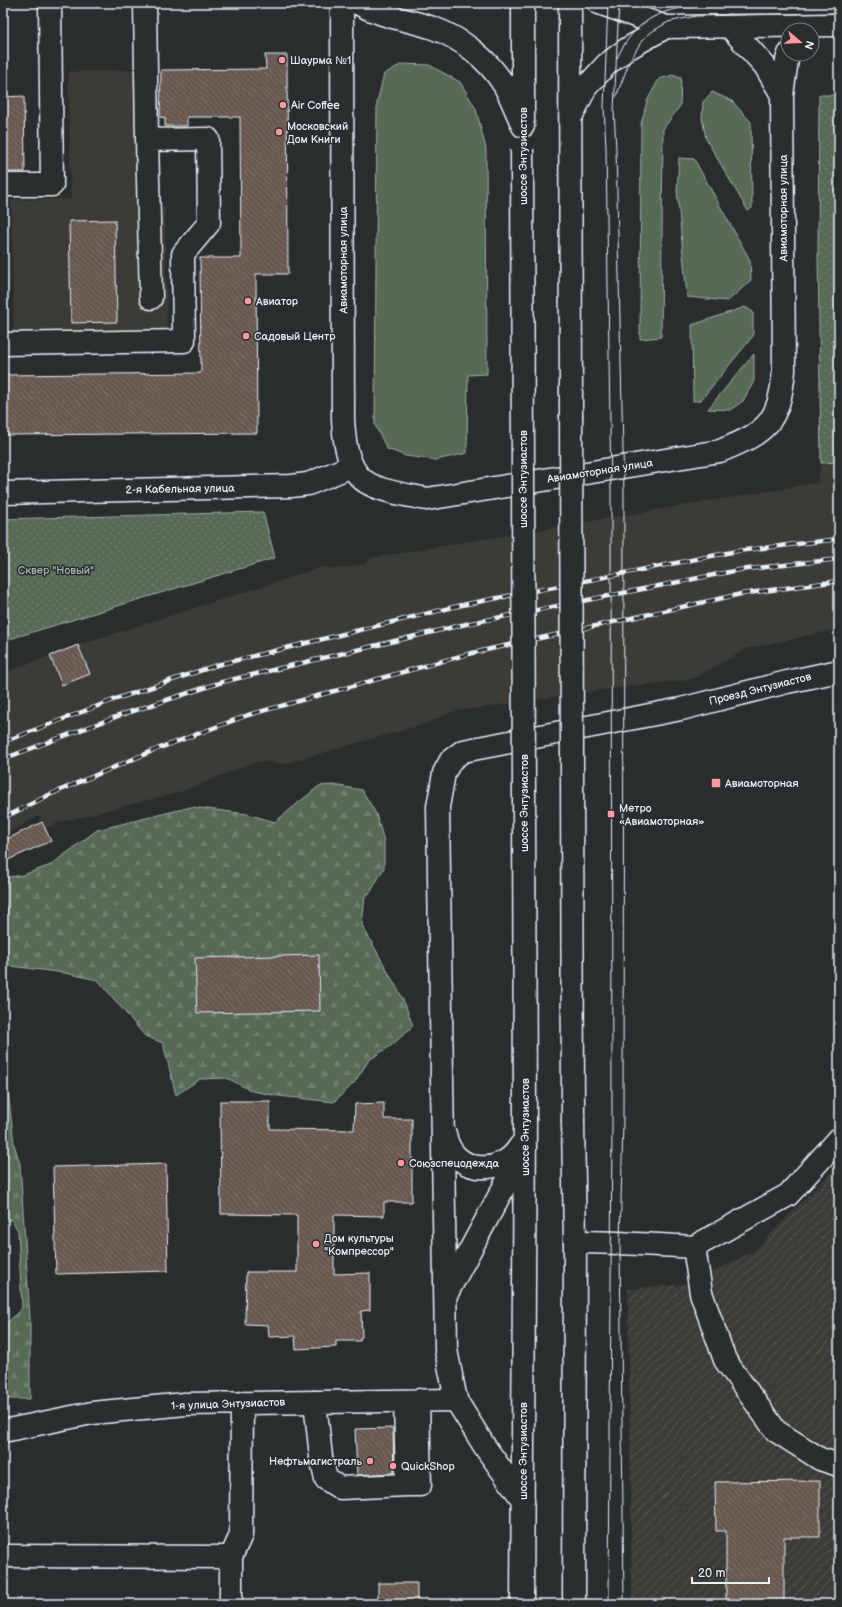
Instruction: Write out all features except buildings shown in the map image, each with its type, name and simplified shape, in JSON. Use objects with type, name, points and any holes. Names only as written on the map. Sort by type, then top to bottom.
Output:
[{"type":"main road","points":[[3,185],[52,185],[50,3]]},
{"type":"main road","points":[[145,3],[151,298]]},
{"type":"main road","name":"Авиамоторная улица","points":[[342,3],[343,419],[345,440],[352,466],[358,476],[368,483],[385,490],[427,498],[720,451],[746,440],[763,430],[775,413],[780,400],[784,370],[782,95],[787,62]]},
{"type":"main road","points":[[357,3],[372,12],[433,28],[471,49],[486,62],[504,85],[523,126]]},
{"type":"main road","name":"шоссе Энтузиастов","points":[[522,1604],[525,1132],[522,149],[523,3]]},
{"type":"main road","points":[[570,3],[574,1604]]},
{"type":"main road","points":[[599,3],[666,26],[780,27]]},
{"type":"main road","points":[[820,27],[839,25]]},
{"type":"main road","points":[[570,120],[586,87],[607,64],[627,49],[666,26]]},
{"type":"main road","name":"Авиамоторная улица","points":[[730,26],[765,66],[782,95]]},
{"type":"main road","points":[[3,344],[184,341],[183,254],[209,223],[208,139],[147,140]]},
{"type":"main road","name":"2-я Кабельная улица","points":[[3,493],[291,486],[308,484],[352,466]]},
{"type":"main road","name":"Проезд Энтузиастов","points":[[456,1400],[446,1350],[438,806],[444,773],[451,760],[463,751],[681,709],[787,682],[839,671]]},
{"type":"main road","points":[[443,1127],[446,1141],[453,1154],[464,1163],[477,1168],[492,1168],[505,1163],[516,1154],[523,1141],[525,1132]]},
{"type":"main road","points":[[445,1296],[525,1132]]},
{"type":"main road","points":[[574,1242],[611,1242],[632,1245],[694,1247],[788,1195],[839,1139]]},
{"type":"main road","points":[[694,1247],[701,1293],[725,1360],[776,1431],[820,1459],[839,1466]]},
{"type":"main road","points":[[456,1400],[485,1447],[523,1500]]},
{"type":"main road","name":"1-я улица Энтузиастов","points":[[3,1431],[92,1413],[185,1404],[456,1400]]},
{"type":"main road","points":[[315,1402],[321,1458],[326,1479],[340,1488],[407,1485],[412,1401]]},
{"type":"main road","points":[[231,1604],[231,1557],[241,1535],[242,1403]]},
{"type":"main road","points":[[3,1556],[231,1557]]},
{"type":"shaded area","points":[[134,70],[137,209],[165,208],[167,329],[14,333],[11,200],[71,199],[68,72]]},
{"type":"shaded area","points":[[839,462],[839,629],[746,649],[693,679],[602,690],[452,712],[425,724],[283,764],[258,761],[180,792],[57,823],[45,829],[39,816],[3,835],[3,673],[78,645],[322,567],[340,569],[365,564],[371,558],[817,483],[821,463]]},
{"type":"shaded area","points":[[839,1164],[839,1604],[632,1604],[628,1289],[690,1284],[755,1250]]},
{"type":"green space","points":[[402,64],[429,65],[460,82],[476,109],[486,149],[487,374],[468,375],[467,453],[436,460],[406,456],[387,449],[375,425],[377,102],[384,74]]},
{"type":"green space","points":[[673,75],[681,78],[680,106],[663,129],[661,337],[640,339],[641,124],[647,101],[659,79]]},
{"type":"green space","points":[[712,92],[732,101],[751,122],[752,208],[748,211],[706,139],[702,118],[703,102]]},
{"type":"green space","points":[[819,95],[839,95],[839,462],[821,463],[818,252]]},
{"type":"green space","points":[[679,158],[694,159],[750,260],[751,280],[728,301],[687,297],[677,190]]},
{"type":"green space","points":[[745,307],[753,312],[753,336],[700,401],[693,401],[692,325]]},
{"type":"green space","points":[[754,354],[754,381],[743,401],[730,410],[708,409]]},
{"type":"green space","name":"Сквер \"Новый\"","points":[[263,512],[275,558],[3,641],[3,519]]},
{"type":"green space","points":[[333,785],[362,790],[376,814],[384,841],[384,868],[370,893],[365,896],[362,925],[403,999],[413,1026],[392,1045],[369,1060],[354,1083],[334,1102],[279,1096],[252,1091],[227,1078],[200,1079],[176,1095],[163,1043],[145,1036],[98,980],[65,973],[3,965],[3,878],[23,875],[51,865],[97,830],[191,807],[247,814],[275,822],[319,786]]},
{"type":"green space","points":[[3,1075],[8,1090],[14,1144],[20,1164],[30,1318],[30,1399],[3,1399],[3,1327],[22,1308],[18,1230],[10,1219],[3,1224]]},
{"type":"tram line","points":[[608,3],[604,107],[606,148],[611,493],[612,1121],[609,1604]]},
{"type":"tram line","points":[[619,3],[614,110],[624,493],[623,1121],[620,1243],[624,1604]]},
{"type":"tram line","points":[[617,58],[631,35],[639,27],[648,20],[669,11],[695,6],[801,3]]},
{"type":"tram line","points":[[616,97],[630,60],[643,39],[668,22],[696,16],[839,13]]},
{"type":"railway","points":[[3,742],[116,699],[217,665],[462,605],[737,551],[839,539]]},
{"type":"railway","points":[[3,759],[121,715],[222,682],[466,624],[739,570],[839,559]]},
{"type":"railway","points":[[3,818],[49,795],[157,749],[248,715],[468,654],[741,594],[839,581]]},
{"type":"place","name":"Шаурма №1","points":[[282,60]]},
{"type":"place","name":"Air Coffee","points":[[283,105]]},
{"type":"place","name":"Московский Дом Книги","points":[[279,132]]},
{"type":"place","name":"Авиатор","points":[[248,301]]},
{"type":"place","name":"Садовый Центр","points":[[246,336]]},
{"type":"place","name":"Авиамоторная","points":[[716,783]]},
{"type":"place","name":"Метро «Авиамоторная»","points":[[611,814]]},
{"type":"place","name":"Союзспецодежда","points":[[401,1163]]},
{"type":"place","name":"Дом культуры \"Компрессор\"","points":[[316,1244]]},
{"type":"place","name":"Нефтьмагистраль","points":[[370,1461]]},
{"type":"place","name":"QuickShop","points":[[393,1466]]}]
